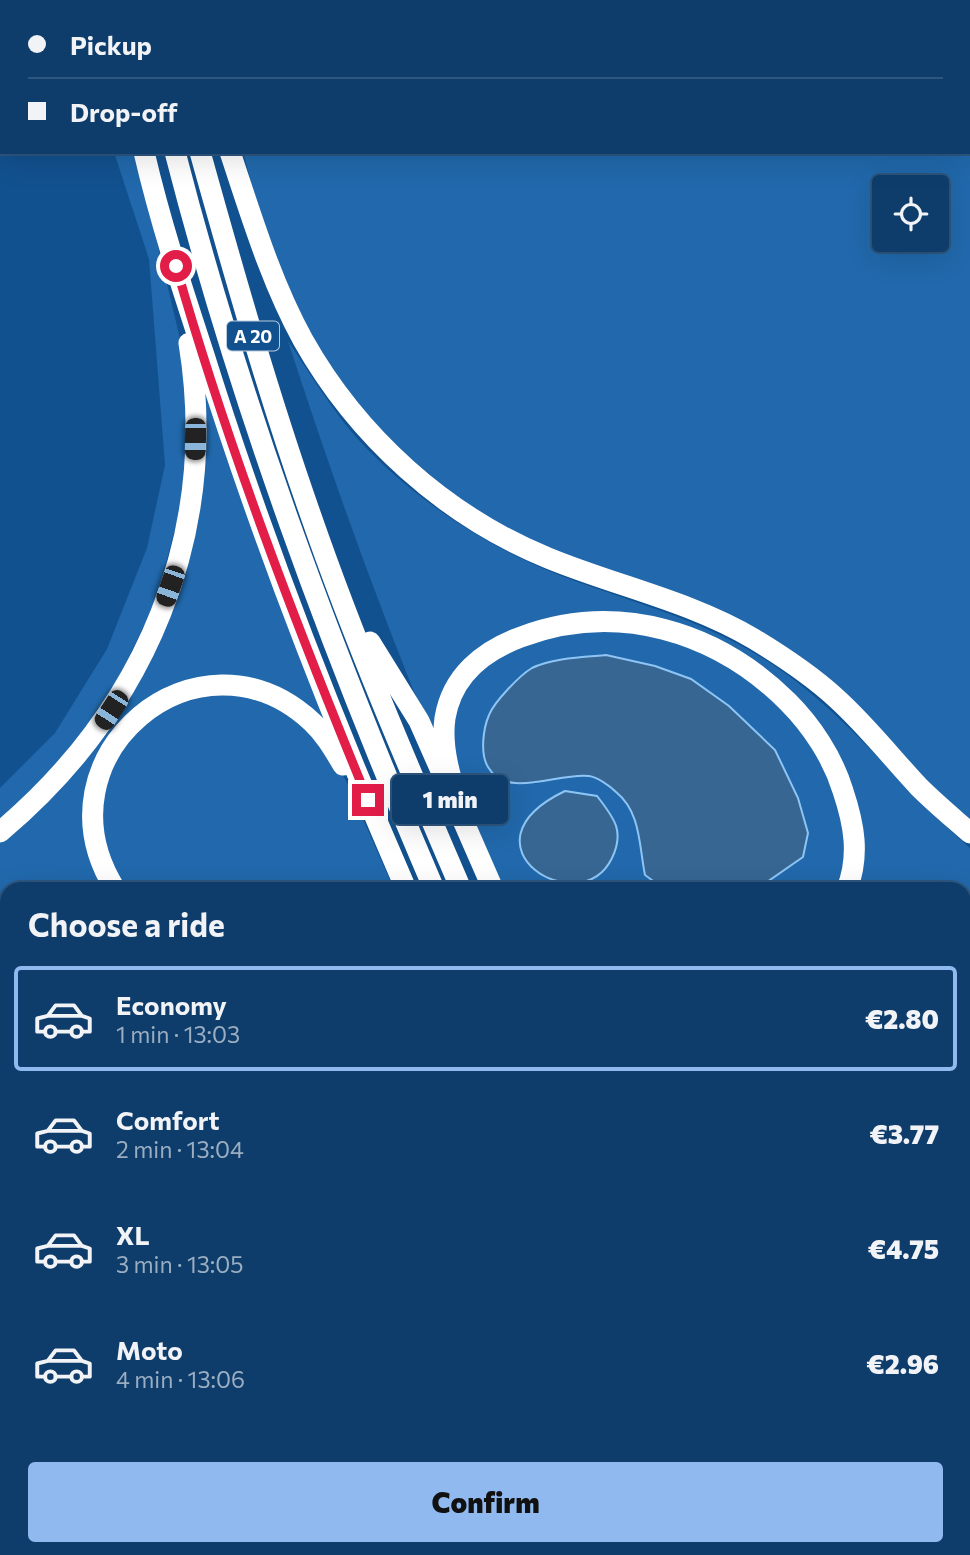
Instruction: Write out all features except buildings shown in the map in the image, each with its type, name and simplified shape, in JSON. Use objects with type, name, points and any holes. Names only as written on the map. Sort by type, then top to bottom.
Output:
[{"type":"highway","points":[[145,154],[181,286],[264,536],[317,677],[402,882]]},
{"type":"highway","name":"A 20","points":[[176,154],[217,309],[285,514],[342,668],[431,882]]},
{"type":"highway","name":"A 20","points":[[201,154],[265,375],[312,518],[341,596],[458,882]]},
{"type":"highway","points":[[231,154],[275,276],[303,338],[350,410],[407,470],[467,515],[509,540],[572,567],[709,616],[754,639],[834,696],[870,730],[920,787],[970,833]]},
{"type":"highway","points":[[0,832],[63,773],[101,725],[138,664],[152,635],[176,568],[191,496],[195,439],[193,368],[181,286]]},
{"type":"highway","points":[[341,596],[419,721],[490,882]]},
{"type":"highway","points":[[464,821],[446,758],[444,738],[445,719],[451,696],[471,666],[506,642],[558,625],[608,622],[641,624],[674,631],[707,643],[741,662],[770,684],[814,733],[840,781],[849,809],[855,858],[849,882]]},
{"type":"highway","points":[[112,882],[99,855],[94,835],[93,798],[102,766],[117,738],[136,719],[157,704],[189,690],[231,686],[275,697],[294,708],[313,723],[332,746],[378,824]]},
{"type":"shaded area","points":[[115,154],[136,154],[180,339],[187,403],[181,506],[156,601],[109,698],[47,778],[0,821],[0,788],[55,733],[107,649],[147,548],[165,465],[149,259]]},
{"type":"shaded area","points":[[244,154],[970,154],[970,825],[799,662],[573,562],[476,514],[372,425],[305,330],[265,234]]},
{"type":"shaded area","points":[[288,341],[337,414],[366,448],[443,513],[530,563],[715,632],[764,659],[793,679],[846,725],[970,848],[970,882],[854,882],[860,825],[773,677],[619,616],[477,654],[435,743],[357,544]]},
{"type":"shaded area","points":[[209,395],[331,732],[294,701],[178,687],[92,778],[108,882],[0,882],[0,842],[157,642],[204,396]]},
{"type":"shaded area","points":[[591,629],[672,638],[742,671],[803,728],[830,777],[850,860],[843,882],[767,882],[803,857],[655,666],[606,655],[532,668],[504,693],[489,714],[483,745],[488,767],[500,778],[535,784],[562,776],[591,776],[617,792],[635,814],[645,875],[654,882],[498,882],[462,796],[450,753],[458,695],[485,663],[516,644]]},
{"type":"shaded area","points":[[606,655],[655,666],[691,679],[729,706],[775,750],[798,798],[808,833],[803,857],[767,882],[654,882],[645,875],[635,819],[624,800],[607,785],[589,776],[520,783],[497,777],[488,767],[483,749],[487,721],[496,703],[527,671],[548,662]]},
{"type":"shaded area","points":[[227,691],[281,706],[328,748],[347,783],[391,882],[119,882],[98,826],[110,762],[158,709]]},
{"type":"shaded area","points":[[565,791],[597,796],[616,825],[618,840],[612,858],[596,876],[578,882],[554,880],[534,870],[522,853],[521,834],[534,812]]},
{"type":"route","points":[[176,266],[264,536],[317,677],[368,800]]}]
